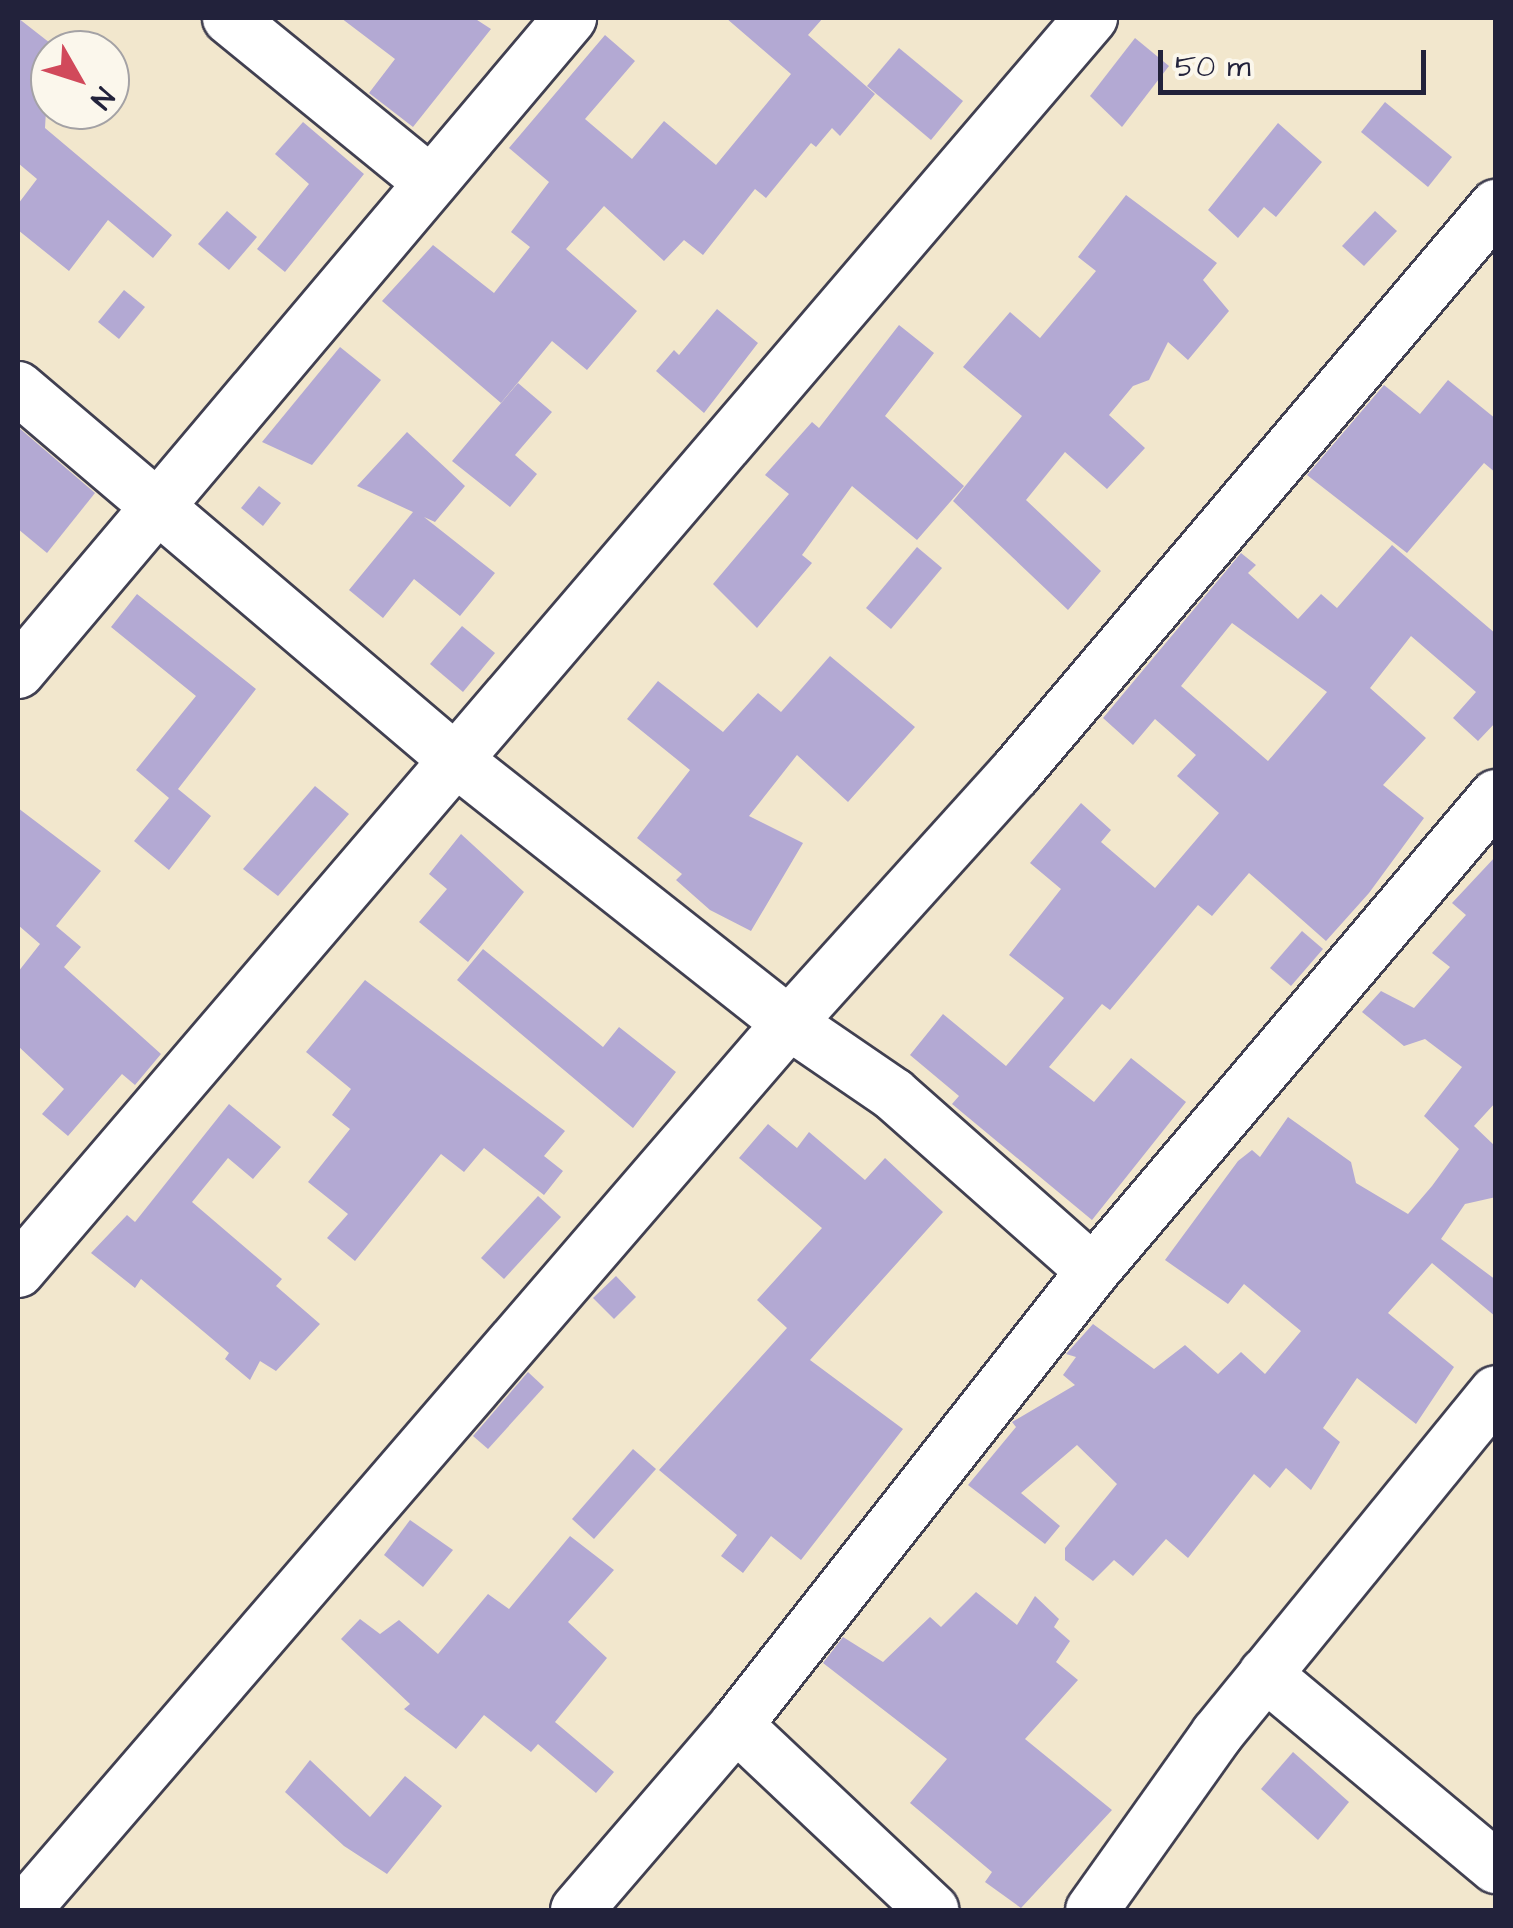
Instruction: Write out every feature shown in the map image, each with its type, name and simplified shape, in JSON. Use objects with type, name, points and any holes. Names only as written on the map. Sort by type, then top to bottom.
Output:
[{"type":"street","points":[[229,18],[429,181]]},
{"type":"street","points":[[18,672],[570,18]]},
{"type":"street","points":[[18,1271],[452,757],[1091,18]]},
{"type":"street","points":[[24,1910],[789,1023],[1015,773],[1496,206]]},
{"type":"street","points":[[18,388],[161,504],[452,757],[789,1023],[893,1094],[1093,1271]]},
{"type":"street","points":[[578,1910],[736,1725],[1093,1271],[1491,810]]},
{"type":"street","points":[[1092,1910],[1264,1674],[1496,1392]]},
{"type":"street","points":[[1264,1674],[1496,1867]]},
{"type":"street","points":[[736,1725],[932,1910]]},
{"type":"building","points":[[18,18],[33,30],[30,30],[30,130],[47,130],[172,235],[153,258],[108,220],[69,271],[18,230],[18,204],[37,179],[18,163]]},
{"type":"building","points":[[341,18],[474,18],[491,29],[413,127],[369,93],[395,59]]},
{"type":"building","points":[[726,18],[823,18],[808,35],[875,94],[840,136],[832,128],[816,147],[811,143],[766,198],[755,189],[703,255],[684,240],[664,261],[604,206],[566,249],[637,311],[587,370],[552,341],[501,403],[382,301],[433,245],[494,293],[530,247],[511,232],[549,182],[509,148],[605,35],[635,61],[585,119],[632,159],[664,121],[716,165],[791,74]]},
{"type":"building","points":[[1135,38],[1169,66],[1122,127],[1090,96]]},
{"type":"building","points":[[899,48],[963,101],[931,140],[867,86]]},
{"type":"building","points":[[1385,102],[1452,157],[1428,187],[1361,132]]},
{"type":"building","points":[[303,122],[364,174],[285,272],[257,249],[309,184],[275,154]]},
{"type":"building","points":[[1278,123],[1322,162],[1276,217],[1264,207],[1238,238],[1208,210]]},
{"type":"building","points":[[1126,195],[1217,263],[1203,280],[1229,311],[1188,360],[1168,342],[1149,380],[1133,386],[1109,415],[1145,448],[1107,489],[1065,452],[1026,500],[1101,571],[1068,610],[953,501],[1022,416],[963,367],[1010,312],[1040,338],[1096,271],[1078,257]]},
{"type":"building","points":[[227,211],[257,237],[229,270],[198,244]]},
{"type":"building","points":[[1375,211],[1397,231],[1364,266],[1342,246]]},
{"type":"building","points":[[124,290],[145,307],[119,339],[98,322]]},
{"type":"building","points":[[717,309],[758,343],[704,413],[656,371],[674,350],[679,355]]},
{"type":"building","points":[[899,325],[934,353],[885,416],[964,486],[917,540],[852,486],[802,555],[812,563],[757,628],[713,584],[789,494],[765,475],[812,422],[819,428]]},
{"type":"building","points":[[340,347],[381,380],[312,465],[262,442]]},
{"type":"building","points":[[1448,380],[1496,419],[1496,473],[1484,463],[1407,553],[1307,475],[1384,385],[1420,414]]},
{"type":"building","points":[[518,383],[552,412],[515,455],[537,474],[510,507],[452,461]]},
{"type":"building","points":[[18,427],[95,493],[47,553],[18,529]]},
{"type":"building","points":[[407,432],[465,486],[435,522],[424,517],[495,573],[460,616],[414,579],[383,618],[349,590],[413,512],[357,486]]},
{"type":"building","points":[[259,486],[281,503],[263,526],[241,508]]},
{"type":"building","points":[[1392,545],[1496,634],[1496,722],[1478,741],[1453,718],[1476,692],[1411,636],[1370,688],[1426,738],[1383,785],[1424,818],[1369,893],[1326,941],[1249,873],[1212,916],[1198,905],[1110,1010],[1102,1004],[1049,1067],[1094,1102],[1131,1058],[1186,1102],[1092,1220],[952,1104],[959,1096],[910,1055],[943,1014],[1006,1066],[1064,998],[1009,955],[1061,889],[1030,863],[1081,803],[1111,830],[1101,842],[1155,888],[1219,813],[1177,776],[1196,755],[1155,719],[1133,745],[1103,718],[1241,553],[1256,565],[1248,573],[1298,619],[1321,594],[1337,608]],"holes":[[[1232,623],[1327,692],[1268,761],[1181,686]]]},
{"type":"building","points":[[917,547],[942,568],[891,629],[866,608]]},
{"type":"building","points":[[137,594],[256,689],[178,789],[211,816],[169,870],[134,841],[169,798],[136,770],[196,696],[111,627]]},
{"type":"building","points":[[462,626],[495,653],[463,692],[430,664]]},
{"type":"building","points":[[830,656],[915,727],[848,802],[797,755],[749,816],[803,843],[751,931],[710,910],[676,880],[682,874],[637,838],[690,770],[627,719],[658,681],[723,732],[758,693],[781,712]]},
{"type":"building","points":[[315,786],[349,814],[278,896],[243,869]]},
{"type":"building","points":[[18,808],[101,871],[56,926],[81,947],[64,967],[161,1054],[135,1085],[122,1074],[68,1136],[42,1114],[64,1089],[18,1046],[18,972],[40,944],[18,925]]},
{"type":"building","points":[[461,834],[524,892],[468,962],[419,922],[447,889],[429,874]]},
{"type":"building","points":[[1496,856],[1496,1102],[1474,1126],[1496,1147],[1496,1197],[1465,1204],[1441,1239],[1496,1280],[1496,1317],[1432,1263],[1388,1313],[1454,1367],[1416,1424],[1357,1378],[1323,1428],[1340,1442],[1311,1490],[1286,1468],[1270,1488],[1254,1474],[1188,1558],[1166,1539],[1133,1576],[1114,1560],[1093,1581],[1065,1560],[1065,1548],[1117,1484],[1077,1445],[1021,1493],[1060,1526],[1045,1544],[968,1485],[1016,1427],[1012,1422],[1075,1385],[1063,1375],[1076,1357],[1066,1354],[1093,1324],[1154,1369],[1185,1345],[1218,1374],[1241,1352],[1265,1374],[1301,1331],[1244,1284],[1228,1304],[1165,1260],[1238,1161],[1252,1150],[1260,1157],[1288,1117],[1351,1162],[1356,1183],[1408,1214],[1432,1186],[1459,1149],[1424,1116],[1462,1067],[1425,1039],[1404,1046],[1362,1012],[1381,991],[1414,1008],[1450,967],[1432,953],[1466,915],[1452,903]]},
{"type":"building","points":[[1302,931],[1323,949],[1291,986],[1270,968]]},
{"type":"building","points":[[483,949],[603,1047],[619,1027],[676,1072],[633,1128],[457,980]]},
{"type":"building","points":[[365,980],[565,1131],[544,1156],[563,1171],[544,1195],[484,1148],[464,1172],[441,1154],[355,1261],[327,1238],[348,1214],[308,1182],[350,1129],[332,1115],[351,1089],[306,1052]]},
{"type":"building","points":[[229,1104],[281,1147],[253,1179],[228,1158],[192,1202],[282,1279],[276,1286],[320,1324],[276,1371],[260,1361],[250,1380],[225,1359],[229,1353],[141,1279],[135,1288],[91,1253],[127,1215],[135,1222]]},
{"type":"building","points":[[768,1124],[797,1148],[809,1132],[865,1180],[885,1158],[943,1212],[810,1360],[903,1429],[801,1560],[771,1536],[743,1573],[721,1556],[737,1535],[659,1470],[787,1328],[757,1300],[822,1228],[739,1158]]},
{"type":"building","points":[[538,1196],[561,1217],[504,1279],[481,1258]]},
{"type":"building","points":[[616,1276],[636,1297],[614,1319],[593,1298]]},
{"type":"building","points":[[528,1372],[544,1387],[488,1449],[473,1436]]},
{"type":"building","points":[[633,1449],[656,1469],[594,1539],[572,1519]]},
{"type":"building","points":[[410,1520],[453,1550],[423,1587],[384,1555]]},
{"type":"building","points":[[570,1536],[614,1570],[568,1622],[607,1658],[555,1722],[614,1772],[596,1793],[538,1744],[531,1752],[484,1715],[456,1749],[404,1709],[410,1704],[341,1639],[360,1619],[380,1634],[399,1620],[438,1654],[488,1594],[509,1609]]},
{"type":"building","points":[[976,1592],[1017,1625],[1035,1596],[1059,1619],[1054,1627],[1070,1641],[1056,1662],[1078,1680],[1025,1739],[1112,1810],[1021,1908],[985,1882],[992,1872],[910,1803],[947,1759],[823,1663],[843,1637],[883,1662],[930,1617],[941,1627]]},
{"type":"building","points":[[1293,1752],[1349,1802],[1318,1840],[1261,1789]]},
{"type":"building","points":[[310,1760],[370,1817],[405,1776],[442,1806],[387,1874],[344,1846],[285,1792]]}]
